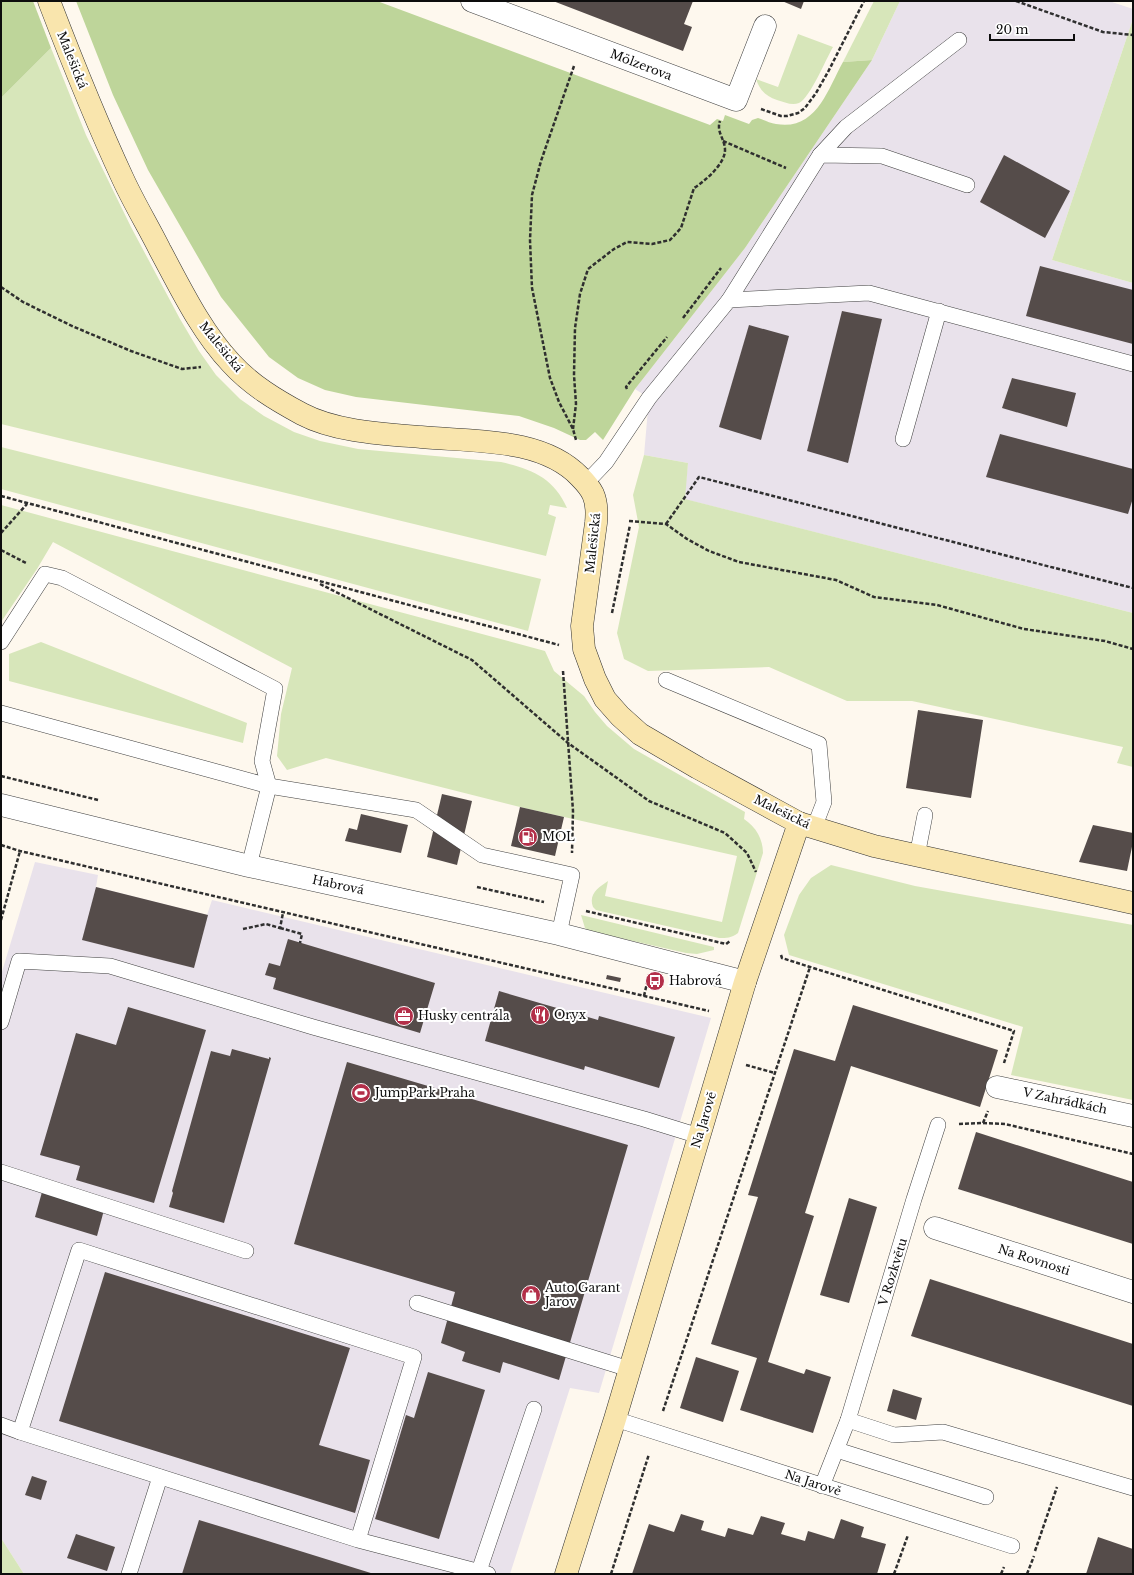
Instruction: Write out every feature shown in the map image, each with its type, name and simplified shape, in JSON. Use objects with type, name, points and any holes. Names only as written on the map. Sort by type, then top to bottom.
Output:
[{"type":"street","name":"Malešická","points":[[49,1],[87,99],[124,180],[196,314],[215,344],[231,364],[253,384],[276,400],[306,416],[334,425],[366,431],[520,446],[549,456],[572,469],[586,483],[593,493],[597,509],[582,626],[584,649],[595,679],[605,699],[620,716],[640,734],[691,764],[807,825],[874,846],[1133,903]]},
{"type":"street","name":"Mölzerova","points":[[472,1],[736,100]]},
{"type":"street","points":[[736,100],[765,26]]},
{"type":"street","name":"Habrová","points":[[1,805],[249,866],[559,934],[745,982]]},
{"type":"street","name":"Na Jarově","points":[[566,1574],[614,1420],[745,982],[807,825]]},
{"type":"street","name":"V Zahrádkách","points":[[997,1087],[1133,1116]]},
{"type":"street","name":"Na Rovnosti","points":[[935,1228],[1133,1292]]},
{"type":"lane","points":[[586,483],[606,462],[649,398],[729,300],[820,155],[846,127],[959,40]]},
{"type":"lane","points":[[820,155],[882,156],[967,185]]},
{"type":"lane","points":[[729,300],[869,294],[939,311],[1133,364]]},
{"type":"lane","points":[[903,439],[939,311]]},
{"type":"lane","points":[[1,642],[45,574],[62,578],[275,689],[262,761],[269,786],[249,866]]},
{"type":"lane","points":[[666,680],[819,744],[824,802],[807,825]]},
{"type":"lane","points":[[1,713],[269,786],[416,810],[482,855],[572,875],[559,934]]},
{"type":"lane","points":[[917,856],[925,815]]},
{"type":"lane","points":[[1,1022],[19,961],[110,966],[313,1027],[644,1119],[698,1136]]},
{"type":"lane","name":"V Rozkvětu","points":[[822,1486],[848,1420],[914,1199],[938,1125]]},
{"type":"lane","points":[[1,1172],[246,1251]]},
{"type":"lane","points":[[20,1432],[79,1250],[414,1357],[358,1540]]},
{"type":"lane","points":[[416,1303],[629,1369]]},
{"type":"lane","points":[[1,1425],[358,1540],[484,1573],[534,1409]]},
{"type":"lane","name":"Na Jarově","points":[[614,1420],[1012,1546]]},
{"type":"lane","points":[[848,1420],[894,1435],[943,1432],[1133,1488]]},
{"type":"lane","points":[[837,1450],[986,1497]]},
{"type":"lane","points":[[129,1574],[160,1476]]},
{"type":"path","points":[[736,100],[781,116],[791,116],[805,108],[828,72],[864,1]]},
{"type":"path","points":[[1016,1],[1102,32],[1133,35]]},
{"type":"path","points":[[577,443],[573,430],[559,402],[549,371],[532,288],[530,240],[532,195],[541,161],[583,43]]},
{"type":"path","points":[[573,430],[576,404],[574,376],[575,328],[580,294],[588,269],[614,249],[627,242],[652,244],[670,240],[682,228],[694,188],[704,182],[720,164],[725,151],[722,141],[789,170]]},
{"type":"path","points":[[682,319],[723,264]]},
{"type":"path","points":[[1,287],[23,302],[72,326],[131,351],[182,369],[231,364]]},
{"type":"path","points":[[626,386],[668,337]]},
{"type":"path","points":[[666,524],[698,477],[1133,588]]},
{"type":"path","points":[[1,496],[561,646]]},
{"type":"path","points":[[1,533],[27,504]]},
{"type":"path","points":[[629,521],[666,524],[687,539],[709,551],[738,562],[836,580],[874,597],[937,605],[1024,629],[1105,641],[1133,649]]},
{"type":"path","points":[[611,616],[630,525]]},
{"type":"path","points":[[1,550],[45,574]]},
{"type":"path","points":[[316,581],[472,660],[568,743],[649,801],[725,833],[747,853],[756,873]]},
{"type":"path","points":[[563,668],[572,811],[572,875]]},
{"type":"path","points":[[1,776],[101,801]]},
{"type":"path","points":[[1,845],[20,851],[712,1012]]},
{"type":"path","points":[[1,920],[20,851]]},
{"type":"path","points":[[472,886],[565,906],[726,944],[735,938]]},
{"type":"path","points":[[280,928],[284,913]]},
{"type":"path","points":[[243,929],[266,924],[302,934],[300,943]]},
{"type":"path","points":[[779,952],[782,958],[1014,1031],[997,1087],[983,1123]]},
{"type":"path","points":[[611,1574],[810,967]]},
{"type":"path","points":[[644,996],[648,982]]},
{"type":"path","points":[[938,1125],[983,1123],[1005,1124],[1133,1154]]},
{"type":"path","points":[[1027,1574],[1064,1467]]},
{"type":"path","points":[[894,1574],[915,1515]]},
{"type":"shaded area","points":[[900,1],[1109,1],[1133,9],[1133,19],[1052,260],[1133,283],[1133,613],[684,499],[688,463],[644,455],[649,398],[635,389],[745,248],[872,60]]},
{"type":"shaded area","points":[[35,862],[98,875],[96,887],[207,915],[212,900],[711,1018],[599,1393],[570,1388],[510,1574],[24,1574],[1,1538],[1,975]]},
{"type":"green space","points":[[1,1],[33,1],[51,48],[1,98]]},
{"type":"green space","points":[[76,1],[377,1],[710,125],[717,119],[723,121],[725,115],[749,124],[752,120],[758,118],[776,124],[790,125],[801,121],[811,115],[818,106],[843,62],[872,60],[745,248],[635,389],[603,440],[595,432],[586,440],[580,440],[554,428],[519,416],[356,397],[325,390],[298,378],[269,357],[221,297],[148,170],[113,95]]},
{"type":"green space","points":[[874,1],[900,1],[872,60],[843,62]]},
{"type":"green space","points":[[1133,19],[1133,283],[1052,260]]},
{"type":"green space","points":[[798,34],[833,47],[818,78],[808,94],[799,103],[791,104],[767,95],[759,87],[756,79],[778,87]]},
{"type":"green space","points":[[51,48],[86,135],[131,227],[180,319],[199,351],[216,375],[240,399],[264,416],[294,432],[320,441],[358,449],[501,462],[523,468],[541,476],[556,489],[567,508],[550,505],[548,514],[556,517],[546,556],[1,424],[1,98]]},
{"type":"green space","points":[[1,447],[188,494],[541,579],[528,631],[1,489]]},
{"type":"green space","points":[[644,455],[688,463],[685,499],[1133,613],[1133,767],[1117,763],[1123,747],[912,701],[847,701],[769,667],[648,671],[624,659],[617,633],[639,527],[633,495]]},
{"type":"green space","points":[[1,505],[545,651],[554,671],[584,696],[607,726],[634,749],[745,812],[744,819],[758,834],[762,843],[763,853],[738,933],[733,936],[719,938],[596,910],[593,907],[592,902],[595,891],[608,881],[605,896],[722,922],[737,856],[520,807],[326,758],[287,770],[277,756],[281,714],[292,668],[53,542],[37,569],[1,622]]},
{"type":"green space","points":[[41,642],[247,723],[243,743],[9,681],[9,654]]},
{"type":"green space","points":[[831,865],[915,886],[1133,925],[1133,1100],[1011,1075],[1023,1027],[789,955],[784,935],[799,895],[811,878]]},
{"type":"green space","points":[[581,915],[714,947],[714,950],[697,954],[686,953],[589,931],[585,928]]},
{"type":"green space","points":[[1,1538],[24,1574],[1,1574]]},
{"type":"building","points":[[553,1],[693,1],[684,24],[692,27],[683,51]]},
{"type":"building","points":[[782,1],[804,1],[801,9]]},
{"type":"building","points":[[1004,155],[1070,191],[1045,238],[980,202]]},
{"type":"building","points":[[1040,266],[1133,290],[1133,344],[1026,316]]},
{"type":"building","points":[[842,311],[882,319],[848,463],[807,451]]},
{"type":"building","points":[[749,325],[789,336],[761,440],[719,427]]},
{"type":"building","points":[[1012,378],[1076,393],[1067,427],[1002,408]]},
{"type":"building","points":[[1000,434],[1133,469],[1133,498],[1128,514],[986,477]]},
{"type":"building","points":[[918,710],[983,720],[971,798],[906,788]]},
{"type":"building","points":[[442,794],[472,801],[457,865],[427,857]]},
{"type":"building","points":[[520,807],[564,817],[555,856],[511,846]]},
{"type":"building","points":[[361,814],[408,825],[401,853],[345,841],[349,828],[357,830]]},
{"type":"building","points":[[1093,825],[1133,833],[1133,842],[1127,871],[1079,862]]},
{"type":"building","points":[[96,887],[208,915],[194,968],[82,940]]},
{"type":"building","points":[[288,939],[435,983],[420,1033],[273,989],[276,978],[265,975],[269,963],[280,966]]},
{"type":"building","points":[[607,975],[621,978],[620,982],[606,979]]},
{"type":"building","points":[[499,991],[598,1020],[599,1016],[675,1037],[659,1088],[585,1066],[584,1070],[485,1041]]},
{"type":"building","points":[[853,1005],[998,1050],[980,1107],[851,1066],[805,1213],[814,1216],[768,1362],[804,1374],[806,1369],[831,1377],[813,1433],[740,1410],[757,1358],[711,1344],[758,1197],[748,1195],[794,1049],[835,1061]]},
{"type":"building","points":[[128,1007],[206,1030],[154,1203],[76,1180],[80,1166],[40,1155],[76,1033],[116,1045]]},
{"type":"building","points":[[232,1049],[269,1059],[269,1057],[271,1058],[224,1223],[169,1207],[173,1193],[172,1191],[211,1051],[230,1056]]},
{"type":"building","points":[[347,1062],[628,1145],[559,1380],[503,1362],[500,1373],[462,1361],[465,1352],[441,1343],[455,1292],[294,1244]]},
{"type":"building","points":[[976,1132],[1133,1182],[1133,1244],[958,1189]]},
{"type":"building","points":[[42,1192],[104,1210],[97,1236],[35,1217]]},
{"type":"building","points":[[849,1198],[877,1207],[849,1303],[820,1295]]},
{"type":"building","points":[[105,1272],[350,1348],[319,1445],[370,1460],[355,1513],[59,1421]]},
{"type":"building","points":[[930,1279],[1133,1344],[1133,1406],[911,1336]]},
{"type":"building","points":[[696,1357],[739,1371],[723,1422],[680,1408]]},
{"type":"building","points":[[428,1372],[485,1390],[439,1539],[375,1519],[406,1415],[414,1418]]},
{"type":"building","points":[[893,1389],[922,1398],[916,1420],[887,1411]]},
{"type":"building","points":[[32,1476],[47,1481],[41,1500],[25,1495]]},
{"type":"building","points":[[681,1514],[704,1521],[701,1530],[725,1537],[728,1528],[753,1535],[761,1516],[785,1523],[781,1534],[805,1541],[808,1531],[834,1539],[841,1519],[864,1527],[861,1537],[886,1544],[877,1574],[632,1574],[649,1524],[674,1532]]},
{"type":"building","points":[[199,1520],[255,1537],[374,1574],[182,1574]]},
{"type":"building","points":[[76,1534],[115,1547],[107,1571],[67,1558]]},
{"type":"building","points":[[1098,1537],[1133,1549],[1133,1574],[1086,1574]]},
{"type":"place","name":"MOL","points":[[528,837]]},
{"type":"place","name":"Habrová","points":[[655,981]]},
{"type":"place","name":"Oryx","points":[[540,1015]]},
{"type":"place","name":"Husky centrála","points":[[404,1016]]},
{"type":"place","name":"JumpPark Praha","points":[[361,1093]]},
{"type":"place","name":"Auto Garant Jarov","points":[[531,1295]]}]
